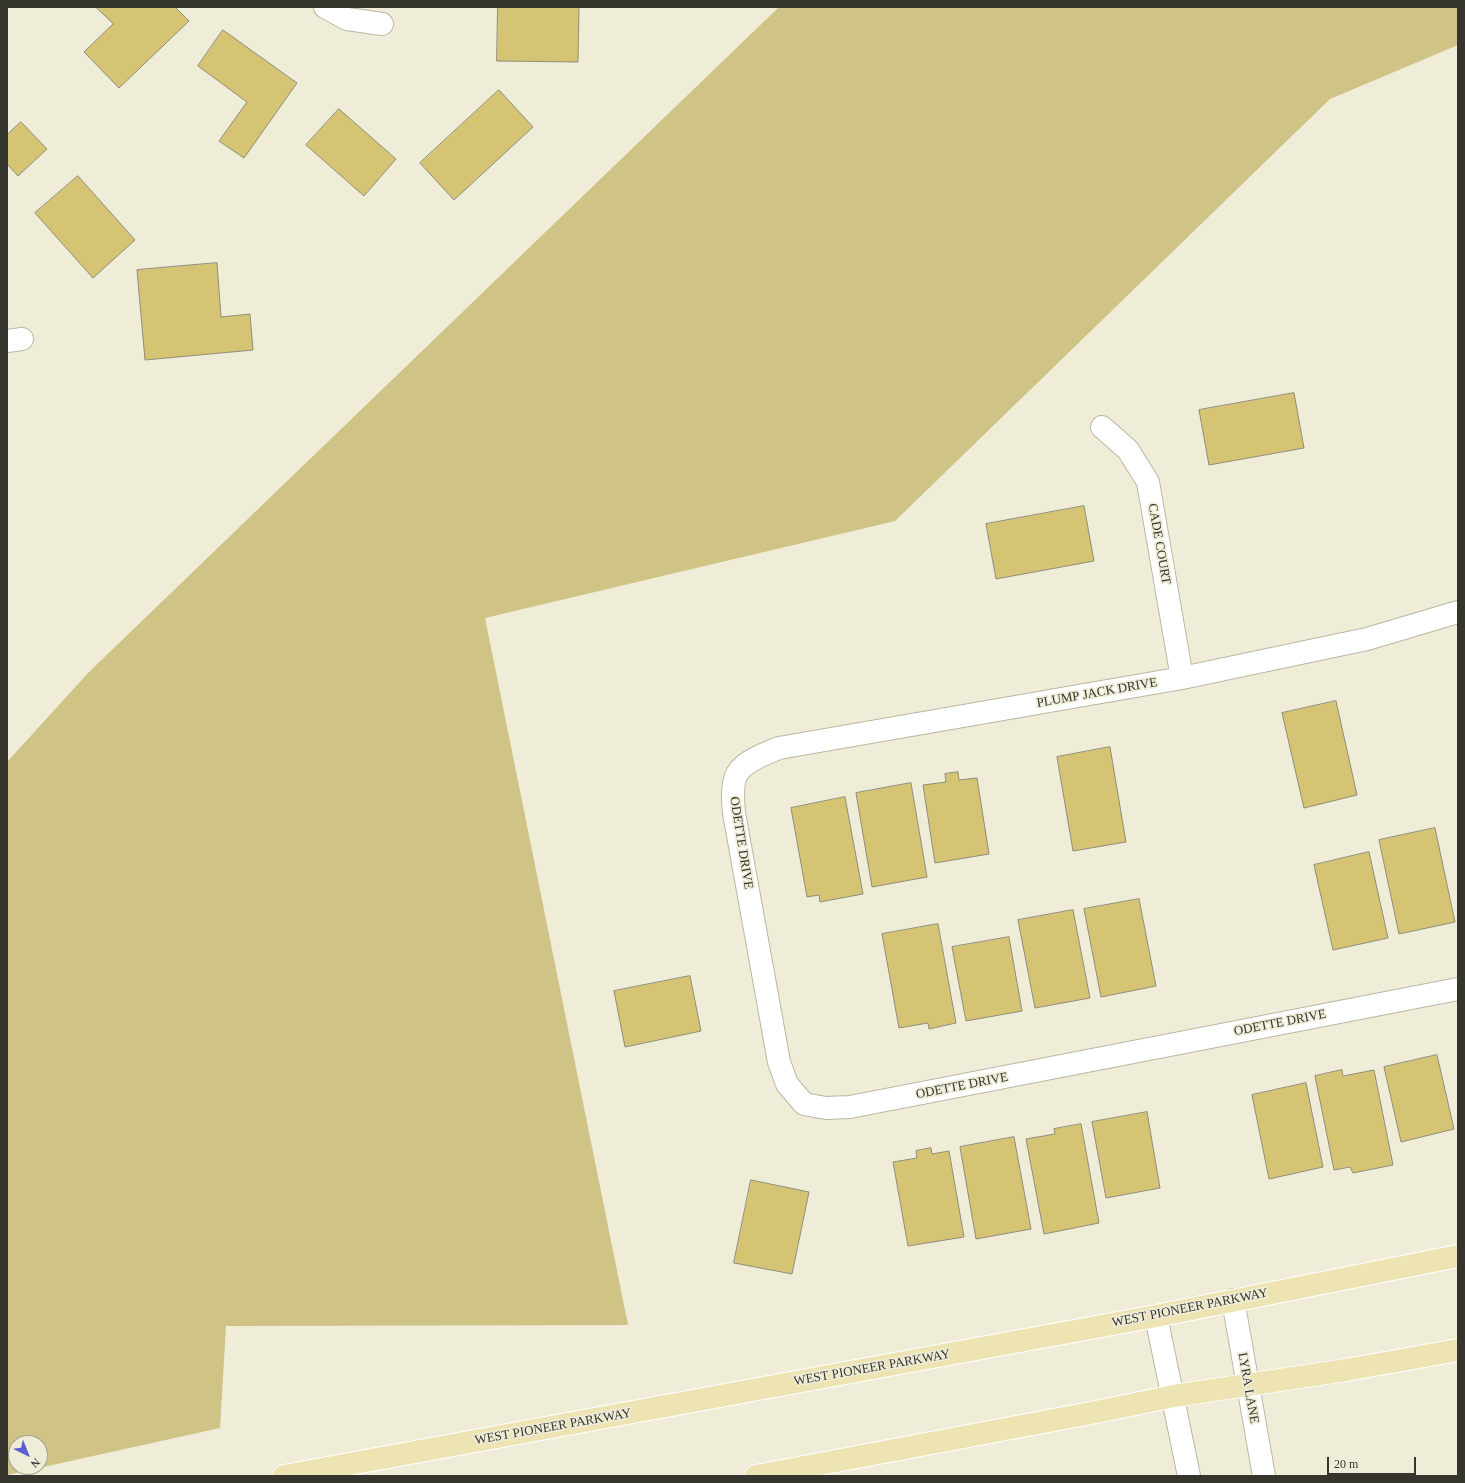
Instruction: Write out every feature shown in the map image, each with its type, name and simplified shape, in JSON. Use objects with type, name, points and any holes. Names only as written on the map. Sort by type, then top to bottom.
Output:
[{"type":"main road","name":"WEST PIONEER PARKWAY","points":[[284,1476],[1156,1316],[1458,1256]]},
{"type":"main road","points":[[756,1476],[1174,1396],[1346,1370],[1458,1350]]},
{"type":"street","points":[[325,7],[347,19],[382,24]]},
{"type":"street","name":"CADE COURT","points":[[1102,427],[1128,450],[1148,482],[1182,678]]},
{"type":"street","name":"PLUMP JACK DRIVE","points":[[738,771],[756,757],[779,748],[1182,678],[1367,639],[1458,612]]},
{"type":"street","name":"ODETTE DRIVE","points":[[738,771],[733,791],[734,813],[779,1062],[787,1084],[804,1104],[826,1108],[850,1108],[1458,989]]},
{"type":"street","name":"LYRA LANE","points":[[1233,1300],[1264,1476]]},
{"type":"street","points":[[1156,1316],[1174,1396],[1189,1476]]},
{"type":"shaded area","points":[[779,7],[1458,7],[1458,45],[1330,99],[895,521],[485,618],[628,1325],[226,1326],[220,1428],[48,1466],[48,1435],[8,1435],[7,1475],[7,762],[89,672]]},
{"type":"building","points":[[96,7],[175,7],[189,21],[119,88],[84,52],[113,24]]},
{"type":"building","points":[[498,7],[579,7],[578,62],[497,61]]},
{"type":"building","points":[[223,30],[297,83],[244,158],[219,141],[247,102],[198,66]]},
{"type":"building","points":[[499,90],[533,127],[454,200],[420,163]]},
{"type":"building","points":[[339,109],[396,159],[364,196],[306,145]]},
{"type":"building","points":[[21,122],[47,149],[18,176],[7,164],[7,135]]},
{"type":"building","points":[[78,176],[135,240],[93,278],[35,213]]},
{"type":"building","points":[[217,263],[221,317],[250,314],[253,350],[145,360],[137,270]]},
{"type":"building","points":[[1294,393],[1304,448],[1209,465],[1199,410]]},
{"type":"building","points":[[1084,506],[1094,561],[996,579],[986,524]]},
{"type":"building","points":[[1336,701],[1357,795],[1304,808],[1282,713]]},
{"type":"building","points":[[1110,747],[1126,842],[1073,851],[1057,757]]},
{"type":"building","points":[[958,772],[959,780],[977,778],[989,854],[935,863],[923,785],[946,782],[945,774]]},
{"type":"building","points":[[911,783],[927,877],[872,887],[856,793]]},
{"type":"building","points":[[845,797],[863,894],[820,902],[819,895],[807,897],[791,808]]},
{"type":"building","points":[[1435,828],[1455,922],[1399,934],[1379,840]]},
{"type":"building","points":[[1369,852],[1388,938],[1333,950],[1314,865]]},
{"type":"building","points":[[1139,899],[1156,986],[1101,997],[1084,909]]},
{"type":"building","points":[[1073,910],[1090,998],[1035,1008],[1018,920]]},
{"type":"building","points":[[938,924],[956,1023],[929,1029],[928,1023],[899,1028],[882,934]]},
{"type":"building","points":[[1009,937],[1022,1011],[966,1021],[952,947]]},
{"type":"building","points":[[690,976],[701,1031],[625,1047],[614,991]]},
{"type":"building","points":[[1437,1055],[1454,1129],[1401,1142],[1384,1067]]},
{"type":"building","points":[[1342,1070],[1343,1076],[1374,1070],[1393,1165],[1353,1173],[1350,1167],[1334,1170],[1315,1076]]},
{"type":"building","points":[[1306,1083],[1323,1167],[1269,1179],[1252,1095]]},
{"type":"building","points":[[1147,1112],[1160,1188],[1106,1198],[1092,1122]]},
{"type":"building","points":[[1081,1124],[1099,1223],[1044,1234],[1026,1139],[1055,1134],[1054,1129]]},
{"type":"building","points":[[1014,1137],[1031,1229],[976,1239],[960,1147]]},
{"type":"building","points":[[931,1148],[932,1154],[949,1151],[964,1237],[908,1246],[893,1162],[917,1158],[916,1151]]},
{"type":"building","points":[[751,1180],[809,1192],[792,1274],[734,1263]]}]
